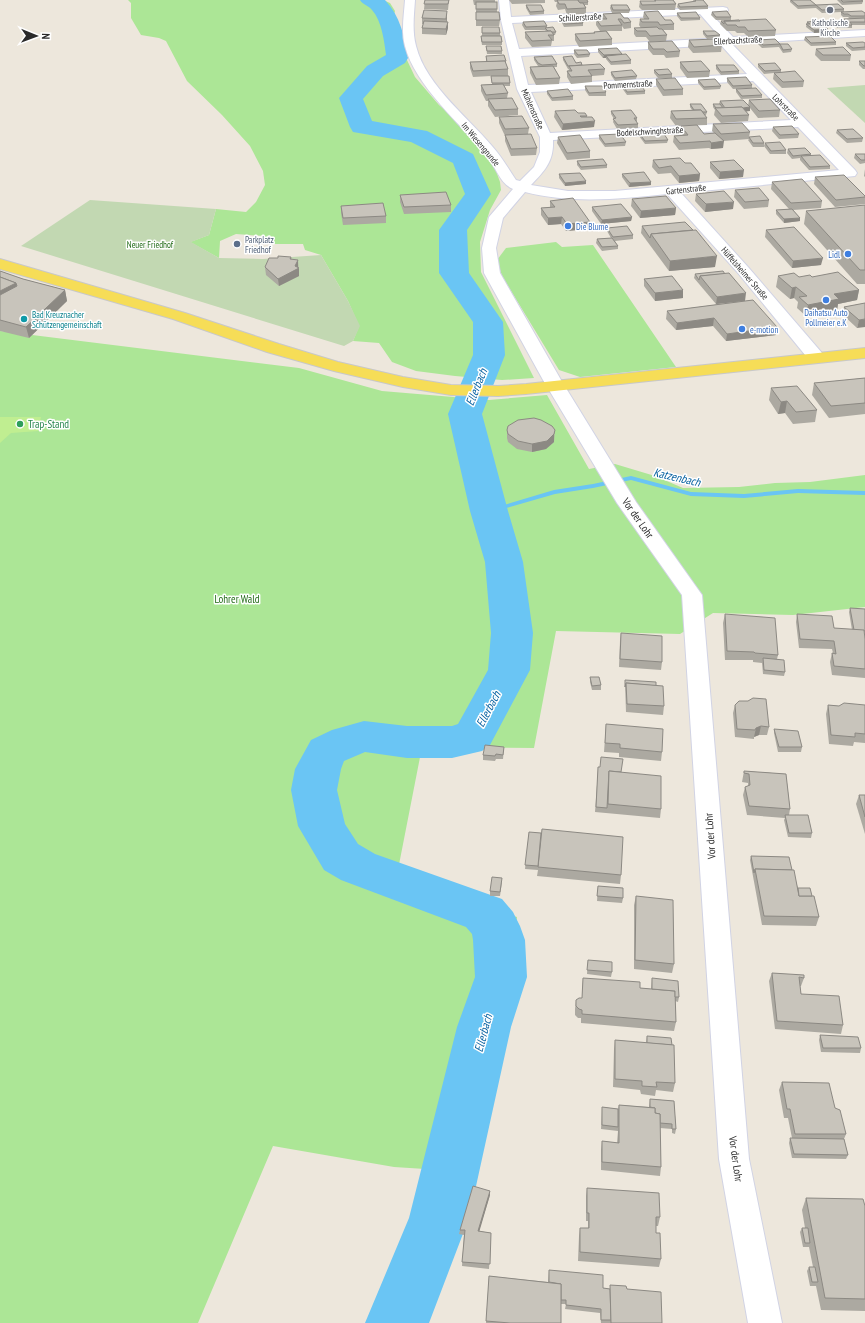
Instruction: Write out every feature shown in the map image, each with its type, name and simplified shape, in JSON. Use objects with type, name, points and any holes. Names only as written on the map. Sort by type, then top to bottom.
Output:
[{"type":"main road","points":[[0,264],[179,316],[273,348],[334,366],[403,382],[451,390],[498,391],[557,386],[865,352]]},
{"type":"street","name":"Im Wiesengrunde","points":[[410,0],[408,27],[410,45],[414,57],[433,89],[493,155],[511,182],[522,187]]},
{"type":"street","name":"Mühlenstraße","points":[[504,0],[506,20],[524,89],[546,137],[547,152],[540,168],[522,187]]},
{"type":"street","name":"Schillerstraße","points":[[506,20],[723,10]]},
{"type":"street","points":[[703,11],[729,40]]},
{"type":"street","name":"Ellerbachstraße","points":[[515,53],[865,33]]},
{"type":"street","name":"Lohrstraße","points":[[729,40],[726,44],[756,78],[850,173]]},
{"type":"street","name":"Pommernstraße","points":[[524,89],[756,78]]},
{"type":"street","name":"Bodelschwinghstraße","points":[[546,137],[802,123]]},
{"type":"street","name":"Gartenstraße","points":[[522,187],[543,193],[576,196],[672,190],[850,173]]},
{"type":"street","points":[[522,187],[496,217],[489,248],[492,273],[557,386]]},
{"type":"street","name":"Hüffelsheimer Straße","points":[[672,190],[743,270],[816,358]]},
{"type":"street","name":"Vor der Lohr","points":[[557,386],[627,503],[692,595],[734,1159],[765,1323]]},
{"type":"green space","points":[[128,0],[383,0],[390,3],[395,11],[392,21],[398,41],[415,77],[439,105],[480,140],[469,137],[481,144],[495,168],[501,190],[490,210],[480,242],[481,272],[534,378],[502,380],[416,371],[392,362],[379,343],[353,341],[359,326],[348,301],[321,255],[305,250],[303,244],[267,244],[265,236],[236,234],[220,241],[219,258],[190,242],[209,235],[216,209],[246,212],[256,202],[265,185],[263,171],[250,146],[222,115],[187,81],[166,41],[159,38],[141,35],[131,18],[131,3]]},
{"type":"green space","points":[[865,85],[865,123],[827,88]]},
{"type":"green space","name":"Neuer Friedhof","points":[[90,200],[216,209],[209,235],[191,242],[219,258],[263,259],[321,255],[348,301],[360,326],[353,341],[344,346],[21,246]]},
{"type":"green space","points":[[556,242],[562,247],[593,245],[676,367],[580,377],[559,370],[502,276],[497,260],[506,248]]},
{"type":"green space","name":"Lohrer Wald","points":[[0,331],[299,368],[382,391],[489,400],[547,395],[589,469],[615,464],[655,476],[683,488],[739,487],[775,483],[810,482],[865,475],[865,607],[793,615],[713,613],[680,634],[556,631],[534,748],[422,747],[396,880],[517,917],[508,1001],[472,1172],[394,1167],[273,1146],[198,1323],[0,1323]]},
{"type":"green space","name":"Trap-Stand","points":[[0,417],[41,417],[38,431],[11,433],[0,443]]},
{"type":"building","points":[[425,0],[449,0],[448,4],[424,4]]},
{"type":"building","points":[[557,0],[578,0],[580,3],[583,3],[586,8],[567,9],[565,4],[559,4]]},
{"type":"building","points":[[578,0],[587,0],[588,2],[579,2]]},
{"type":"building","points":[[655,0],[673,0],[676,4],[642,5],[640,1],[656,1]]},
{"type":"building","points":[[695,0],[703,0],[708,6],[680,7],[678,4],[696,1]]},
{"type":"building","points":[[791,0],[810,0],[816,5],[798,6]]},
{"type":"building","points":[[841,0],[861,0],[863,1],[843,2]]},
{"type":"building","points":[[476,2],[497,2],[497,9],[476,9]]},
{"type":"building","points":[[838,4],[844,9],[822,10],[816,5]]},
{"type":"building","points":[[526,5],[541,5],[544,11],[530,12]]},
{"type":"building","points":[[611,5],[627,5],[630,10],[613,10]]},
{"type":"building","points":[[424,10],[447,11],[446,19],[422,18]]},
{"type":"building","points":[[658,11],[665,20],[671,20],[674,24],[660,25],[658,22],[642,22],[640,19],[649,19],[644,12]]},
{"type":"building","points":[[727,11],[731,17],[716,17],[712,12]]},
{"type":"building","points":[[862,11],[865,13],[865,16],[851,16],[841,12]]},
{"type":"building","points":[[476,12],[499,12],[500,20],[476,20]]},
{"type":"building","points":[[696,12],[700,18],[681,18],[677,13]]},
{"type":"building","points":[[620,13],[624,18],[628,18],[631,22],[624,23],[621,19],[618,19],[622,25],[601,26],[596,19],[607,19],[603,14]]},
{"type":"building","points":[[580,17],[583,23],[565,24],[561,18]]},
{"type":"building","points":[[865,18],[865,22],[850,22],[852,25],[838,25],[834,21],[846,21],[844,19]]},
{"type":"building","points":[[766,19],[776,30],[748,31],[745,27],[727,25],[724,21]]},
{"type":"building","points":[[739,20],[740,21],[724,21],[724,24],[721,21]]},
{"type":"building","points":[[424,21],[448,22],[446,29],[422,28]]},
{"type":"building","points":[[544,21],[547,26],[526,27],[523,22]]},
{"type":"building","points":[[817,21],[828,29],[814,30],[806,24],[810,24],[807,22]]},
{"type":"building","points":[[482,27],[499,27],[500,33],[482,33]]},
{"type":"building","points":[[553,27],[556,32],[548,31],[545,28]]},
{"type":"building","points":[[657,27],[662,29],[667,35],[650,36],[646,31],[637,31],[634,28]]},
{"type":"building","points":[[551,31],[554,35],[548,35],[552,40],[532,41],[525,32]]},
{"type":"building","points":[[606,31],[612,39],[580,41],[575,34],[595,33],[594,32]]},
{"type":"building","points":[[703,31],[715,31],[720,35],[707,36]]},
{"type":"building","points":[[481,36],[501,36],[502,42],[482,42]]},
{"type":"building","points":[[830,36],[836,42],[811,43],[805,37]]},
{"type":"building","points":[[717,39],[722,45],[694,47],[689,40]]},
{"type":"building","points":[[775,39],[780,44],[763,45],[758,40]]},
{"type":"building","points":[[672,41],[680,51],[667,52],[664,49],[653,49],[648,42]]},
{"type":"building","points":[[846,43],[865,43],[865,47],[853,48]]},
{"type":"building","points":[[780,44],[788,44],[792,49],[783,50]]},
{"type":"building","points":[[486,46],[501,46],[502,51],[487,51]]},
{"type":"building","points":[[843,47],[851,55],[823,55],[816,49]]},
{"type":"building","points":[[617,48],[622,54],[604,55],[598,49]]},
{"type":"building","points":[[574,50],[587,50],[590,54],[578,55]]},
{"type":"building","points":[[626,54],[631,60],[611,62],[606,56]]},
{"type":"building","points":[[504,55],[506,61],[487,62],[486,56]]},
{"type":"building","points":[[552,56],[557,64],[542,65],[538,63],[534,57]]},
{"type":"building","points":[[572,56],[576,63],[581,62],[582,65],[568,66],[563,57]]},
{"type":"building","points":[[505,61],[508,69],[473,71],[470,62]]},
{"type":"building","points":[[701,61],[710,71],[688,72],[680,62]]},
{"type":"building","points":[[859,61],[865,61],[865,66],[864,66]]},
{"type":"building","points":[[775,63],[781,70],[765,71],[758,64]]},
{"type":"building","points":[[600,64],[605,69],[588,70],[592,76],[571,77],[567,71],[572,71],[569,66]]},
{"type":"building","points":[[716,65],[734,65],[739,71],[721,72]]},
{"type":"building","points":[[553,66],[560,78],[536,79],[530,67]]},
{"type":"building","points":[[668,69],[672,74],[659,75],[654,70]]},
{"type":"building","points":[[632,70],[637,76],[615,78],[611,72]]},
{"type":"building","points":[[795,71],[804,81],[783,82],[774,73]]},
{"type":"building","points":[[491,76],[509,76],[510,83],[492,83]]},
{"type":"building","points":[[746,77],[752,85],[733,86],[727,78]]},
{"type":"building","points":[[675,78],[683,89],[664,90],[656,79]]},
{"type":"building","points":[[715,79],[721,86],[704,87],[698,80]]},
{"type":"building","points":[[503,84],[508,93],[486,95],[481,85]]},
{"type":"building","points":[[622,84],[640,84],[645,91],[627,92]]},
{"type":"building","points":[[585,86],[602,86],[606,92],[589,93]]},
{"type":"building","points":[[756,88],[762,95],[742,96],[736,89]]},
{"type":"building","points":[[568,89],[573,96],[552,98],[547,91]]},
{"type":"building","points":[[512,98],[518,109],[495,110],[488,99]]},
{"type":"building","points":[[770,99],[780,110],[759,111],[749,100]]},
{"type":"building","points":[[743,100],[750,107],[725,108],[720,101]]},
{"type":"building","points":[[690,104],[701,104],[707,112],[694,110]]},
{"type":"building","points":[[713,104],[720,104],[723,108],[716,108]]},
{"type":"building","points":[[742,107],[749,115],[722,116],[715,108]]},
{"type":"building","points":[[575,110],[578,113],[585,113],[587,116],[580,116],[581,117],[592,117],[595,121],[563,124],[555,111]]},
{"type":"building","points":[[631,110],[637,118],[634,118],[638,124],[618,125],[613,119],[616,118],[611,111]]},
{"type":"building","points":[[701,110],[707,118],[676,119],[671,111]]},
{"type":"building","points":[[522,116],[529,128],[505,129],[499,117]]},
{"type":"building","points":[[742,123],[750,132],[721,134],[713,124]]},
{"type":"building","points":[[697,125],[704,134],[715,133],[724,141],[711,143],[710,141],[680,143],[674,136],[688,135],[681,126]]},
{"type":"building","points":[[792,126],[799,134],[780,135],[773,127]]},
{"type":"building","points":[[853,129],[863,138],[847,139],[837,130]]},
{"type":"building","points":[[662,131],[668,140],[645,141],[639,133]]},
{"type":"building","points":[[531,134],[537,148],[511,149],[505,135]]},
{"type":"building","points":[[620,134],[626,142],[605,144],[599,135]]},
{"type":"building","points":[[580,135],[590,151],[567,153],[558,137]]},
{"type":"building","points":[[760,136],[764,143],[753,143],[749,137]]},
{"type":"building","points":[[780,142],[786,150],[771,151],[765,143]]},
{"type":"building","points":[[805,148],[811,154],[793,156],[788,149]]},
{"type":"building","points":[[855,154],[865,154],[865,160],[861,160]]},
{"type":"building","points":[[820,155],[830,166],[810,167],[801,156]]},
{"type":"building","points":[[680,158],[685,163],[691,163],[700,174],[679,176],[671,166],[659,168],[653,160]]},
{"type":"building","points":[[603,159],[607,165],[581,167],[577,161]]},
{"type":"building","points":[[734,160],[744,170],[720,172],[710,162]]},
{"type":"building","points":[[644,172],[651,182],[630,183],[622,174]]},
{"type":"building","points":[[580,173],[586,181],[565,183],[559,174]]},
{"type":"building","points":[[844,175],[865,197],[836,200],[815,177]]},
{"type":"building","points":[[802,179],[822,201],[791,203],[772,182]]},
{"type":"building","points":[[759,188],[769,200],[745,202],[735,190]]},
{"type":"building","points":[[724,191],[734,202],[706,204],[696,194]]},
{"type":"building","points":[[446,192],[451,205],[404,207],[400,195]]},
{"type":"building","points":[[666,196],[676,208],[641,211],[632,199]]},
{"type":"building","points":[[573,198],[590,222],[567,224],[562,217],[548,218],[541,208],[555,207],[550,201]]},
{"type":"building","points":[[383,203],[386,216],[343,218],[341,206]]},
{"type":"building","points":[[621,204],[632,217],[602,220],[592,207]]},
{"type":"building","name":"Lidl","points":[[865,205],[865,270],[860,270],[806,211]]},
{"type":"building","points":[[792,209],[800,218],[784,219],[776,210]]},
{"type":"building","points":[[685,222],[693,230],[651,234],[650,238],[642,226]]},
{"type":"building","points":[[627,226],[633,235],[613,237],[607,228]]},
{"type":"building","points":[[794,227],[823,258],[793,261],[766,230]]},
{"type":"building","points":[[696,230],[717,256],[670,261],[651,234]]},
{"type":"building","points":[[612,238],[618,246],[602,247],[597,239]]},
{"type":"building","points":[[278,256],[291,257],[290,259],[298,260],[295,266],[299,268],[278,279],[265,267],[269,258],[278,258]]},
{"type":"building","name":"Bad Kreuznacher Schützengemeinschaft","points":[[0,271],[23,279],[65,290],[26,327],[0,320],[0,295],[17,286],[16,283],[0,277]]},
{"type":"building","points":[[723,271],[725,274],[700,276],[699,280],[695,274]]},
{"type":"building","points":[[838,272],[859,290],[834,294],[839,299],[808,305],[799,297],[807,296],[796,287],[792,288],[778,276],[794,273],[799,277],[810,275],[812,277]]},
{"type":"building","points":[[729,273],[746,293],[717,297],[700,276]]},
{"type":"building","points":[[672,276],[683,290],[655,293],[644,279]]},
{"type":"building","points":[[0,277],[16,283],[0,291]]},
{"type":"building","points":[[753,300],[777,327],[727,334],[714,318],[677,323],[667,311]]},
{"type":"building","points":[[865,303],[865,319],[859,320],[844,307]]},
{"type":"building","points":[[865,378],[865,403],[831,406],[814,383]]},
{"type":"building","points":[[797,386],[817,410],[796,412],[787,401],[781,402],[771,388]]},
{"type":"building","points":[[534,418],[552,426],[555,430],[554,434],[547,441],[532,444],[518,441],[508,434],[508,426],[518,420]]},
{"type":"building","points":[[850,608],[865,609],[865,631],[854,630]]},
{"type":"building","points":[[725,614],[775,618],[778,655],[727,651]]},
{"type":"building","points":[[797,614],[832,616],[834,628],[864,630],[865,669],[834,666],[832,653],[836,654],[834,641],[800,639]]},
{"type":"building","points":[[621,633],[662,636],[662,662],[620,659]]},
{"type":"building","points":[[763,658],[784,660],[785,672],[764,670]]},
{"type":"building","points":[[590,677],[599,677],[601,685],[592,686]]},
{"type":"building","points":[[625,680],[656,682],[656,686],[626,683],[625,687]]},
{"type":"building","points":[[626,683],[663,686],[664,706],[627,704]]},
{"type":"building","points":[[753,698],[766,699],[769,727],[761,726],[755,730],[737,729],[735,705],[739,701],[748,701]]},
{"type":"building","points":[[844,703],[865,705],[865,734],[855,733],[855,737],[831,735],[828,705],[839,706]]},
{"type":"building","points":[[606,724],[663,729],[662,752],[620,748],[620,744],[605,743]]},
{"type":"building","points":[[774,729],[798,731],[802,747],[779,747]]},
{"type":"building","points":[[485,745],[504,747],[503,755],[483,755]]},
{"type":"building","points":[[601,757],[623,759],[621,772],[609,771],[607,808],[596,807],[598,767],[600,767]]},
{"type":"building","points":[[609,771],[661,776],[661,809],[608,804]]},
{"type":"building","points":[[744,771],[786,774],[790,809],[749,806],[745,787],[750,785],[749,774],[744,773]]},
{"type":"building","points":[[859,795],[865,795],[865,817]]},
{"type":"building","points":[[785,815],[808,815],[812,833],[789,833]]},
{"type":"building","points":[[542,829],[623,837],[621,875],[538,867]]},
{"type":"building","points":[[529,832],[541,833],[538,866],[525,865]]},
{"type":"building","points":[[751,856],[789,857],[792,870],[755,869],[754,873]]},
{"type":"building","points":[[755,869],[794,870],[799,896],[814,896],[819,917],[764,916]]},
{"type":"building","points":[[492,877],[502,878],[500,892],[490,891]]},
{"type":"building","points":[[598,886],[623,888],[623,898],[597,896]]},
{"type":"building","points":[[798,888],[810,888],[812,896],[799,896]]},
{"type":"building","points":[[636,896],[673,900],[674,964],[635,960]]},
{"type":"building","points":[[588,960],[612,962],[612,972],[587,970]]},
{"type":"building","points":[[772,973],[804,975],[804,978],[799,977],[801,994],[839,996],[843,1025],[777,1021]]},
{"type":"building","points":[[583,978],[640,982],[640,988],[675,991],[676,1022],[582,1014],[582,1010],[576,1006],[576,1000],[582,998]]},
{"type":"building","points":[[652,978],[678,981],[679,997],[675,997],[675,991],[652,989]]},
{"type":"building","points":[[820,1035],[858,1037],[861,1048],[823,1048]]},
{"type":"building","points":[[647,1036],[671,1038],[672,1045],[647,1043]]},
{"type":"building","points":[[615,1040],[674,1045],[675,1083],[656,1082],[657,1087],[642,1086],[642,1081],[615,1079]]},
{"type":"building","points":[[782,1082],[829,1083],[835,1108],[840,1110],[846,1134],[795,1134],[790,1109],[787,1109]]},
{"type":"building","points":[[650,1099],[674,1101],[676,1129],[672,1129],[672,1124],[660,1123],[660,1114],[655,1113],[655,1108],[650,1107]]},
{"type":"building","points":[[619,1105],[655,1108],[655,1113],[660,1114],[661,1167],[602,1162],[602,1141],[619,1143]]},
{"type":"building","points":[[602,1107],[618,1109],[618,1127],[602,1125]]},
{"type":"building","points":[[790,1138],[844,1139],[848,1155],[794,1154]]},
{"type":"building","points":[[473,1186],[490,1191],[478,1231],[491,1233],[490,1264],[462,1262],[465,1230],[460,1230]]},
{"type":"building","points":[[587,1188],[659,1193],[660,1217],[656,1217],[656,1233],[660,1233],[661,1259],[580,1252],[580,1228],[589,1228],[589,1213],[587,1213]]},
{"type":"building","points":[[806,1198],[863,1199],[865,1206],[865,1299],[825,1298]]},
{"type":"building","points":[[802,1228],[808,1228],[810,1243],[805,1243]]},
{"type":"building","points":[[809,1267],[815,1267],[818,1282],[812,1282]]},
{"type":"building","points":[[549,1270],[603,1275],[603,1288],[610,1289],[611,1320],[601,1320],[601,1309],[566,1305],[566,1300],[561,1300],[561,1284],[549,1282]]},
{"type":"building","points":[[489,1276],[561,1284],[561,1323],[510,1323],[486,1321]]},
{"type":"building","points":[[610,1285],[626,1286],[627,1289],[661,1292],[662,1323],[611,1323]]},
{"type":"waterway","name":"Ellerbach","points":[[370,0],[378,4],[386,15],[393,37],[397,58],[375,71],[351,98],[362,127],[418,136],[464,159],[478,194],[453,230],[454,273],[488,322],[489,355],[465,414],[489,511],[504,562],[512,633],[509,670],[474,734],[466,740],[452,742],[407,742],[364,736],[348,741],[327,751],[318,769],[314,790],[322,826],[341,857],[358,867],[484,913],[495,926],[499,940],[501,977],[484,1027],[439,1218],[397,1323]]},
{"type":"waterway","name":"Katzenbach","points":[[489,511],[554,492],[631,478],[691,494],[744,496],[798,491],[865,493]]},
{"type":"place","name":"Katholische Kirche","points":[[830,10]]},
{"type":"place","name":"Die Blume","points":[[568,226]]},
{"type":"place","name":"Parkplatz Friedhof","points":[[237,244]]},
{"type":"place","name":"Lidl","points":[[848,254]]},
{"type":"place","name":"Daihatsu Auto Pollmeier e.K","points":[[826,300]]},
{"type":"place","name":"Bad Kreuznacher Schützengemeinschaft","points":[[24,319]]},
{"type":"place","name":"e-motion","points":[[742,329]]},
{"type":"place","name":"Trap-Stand","points":[[20,424]]}]
